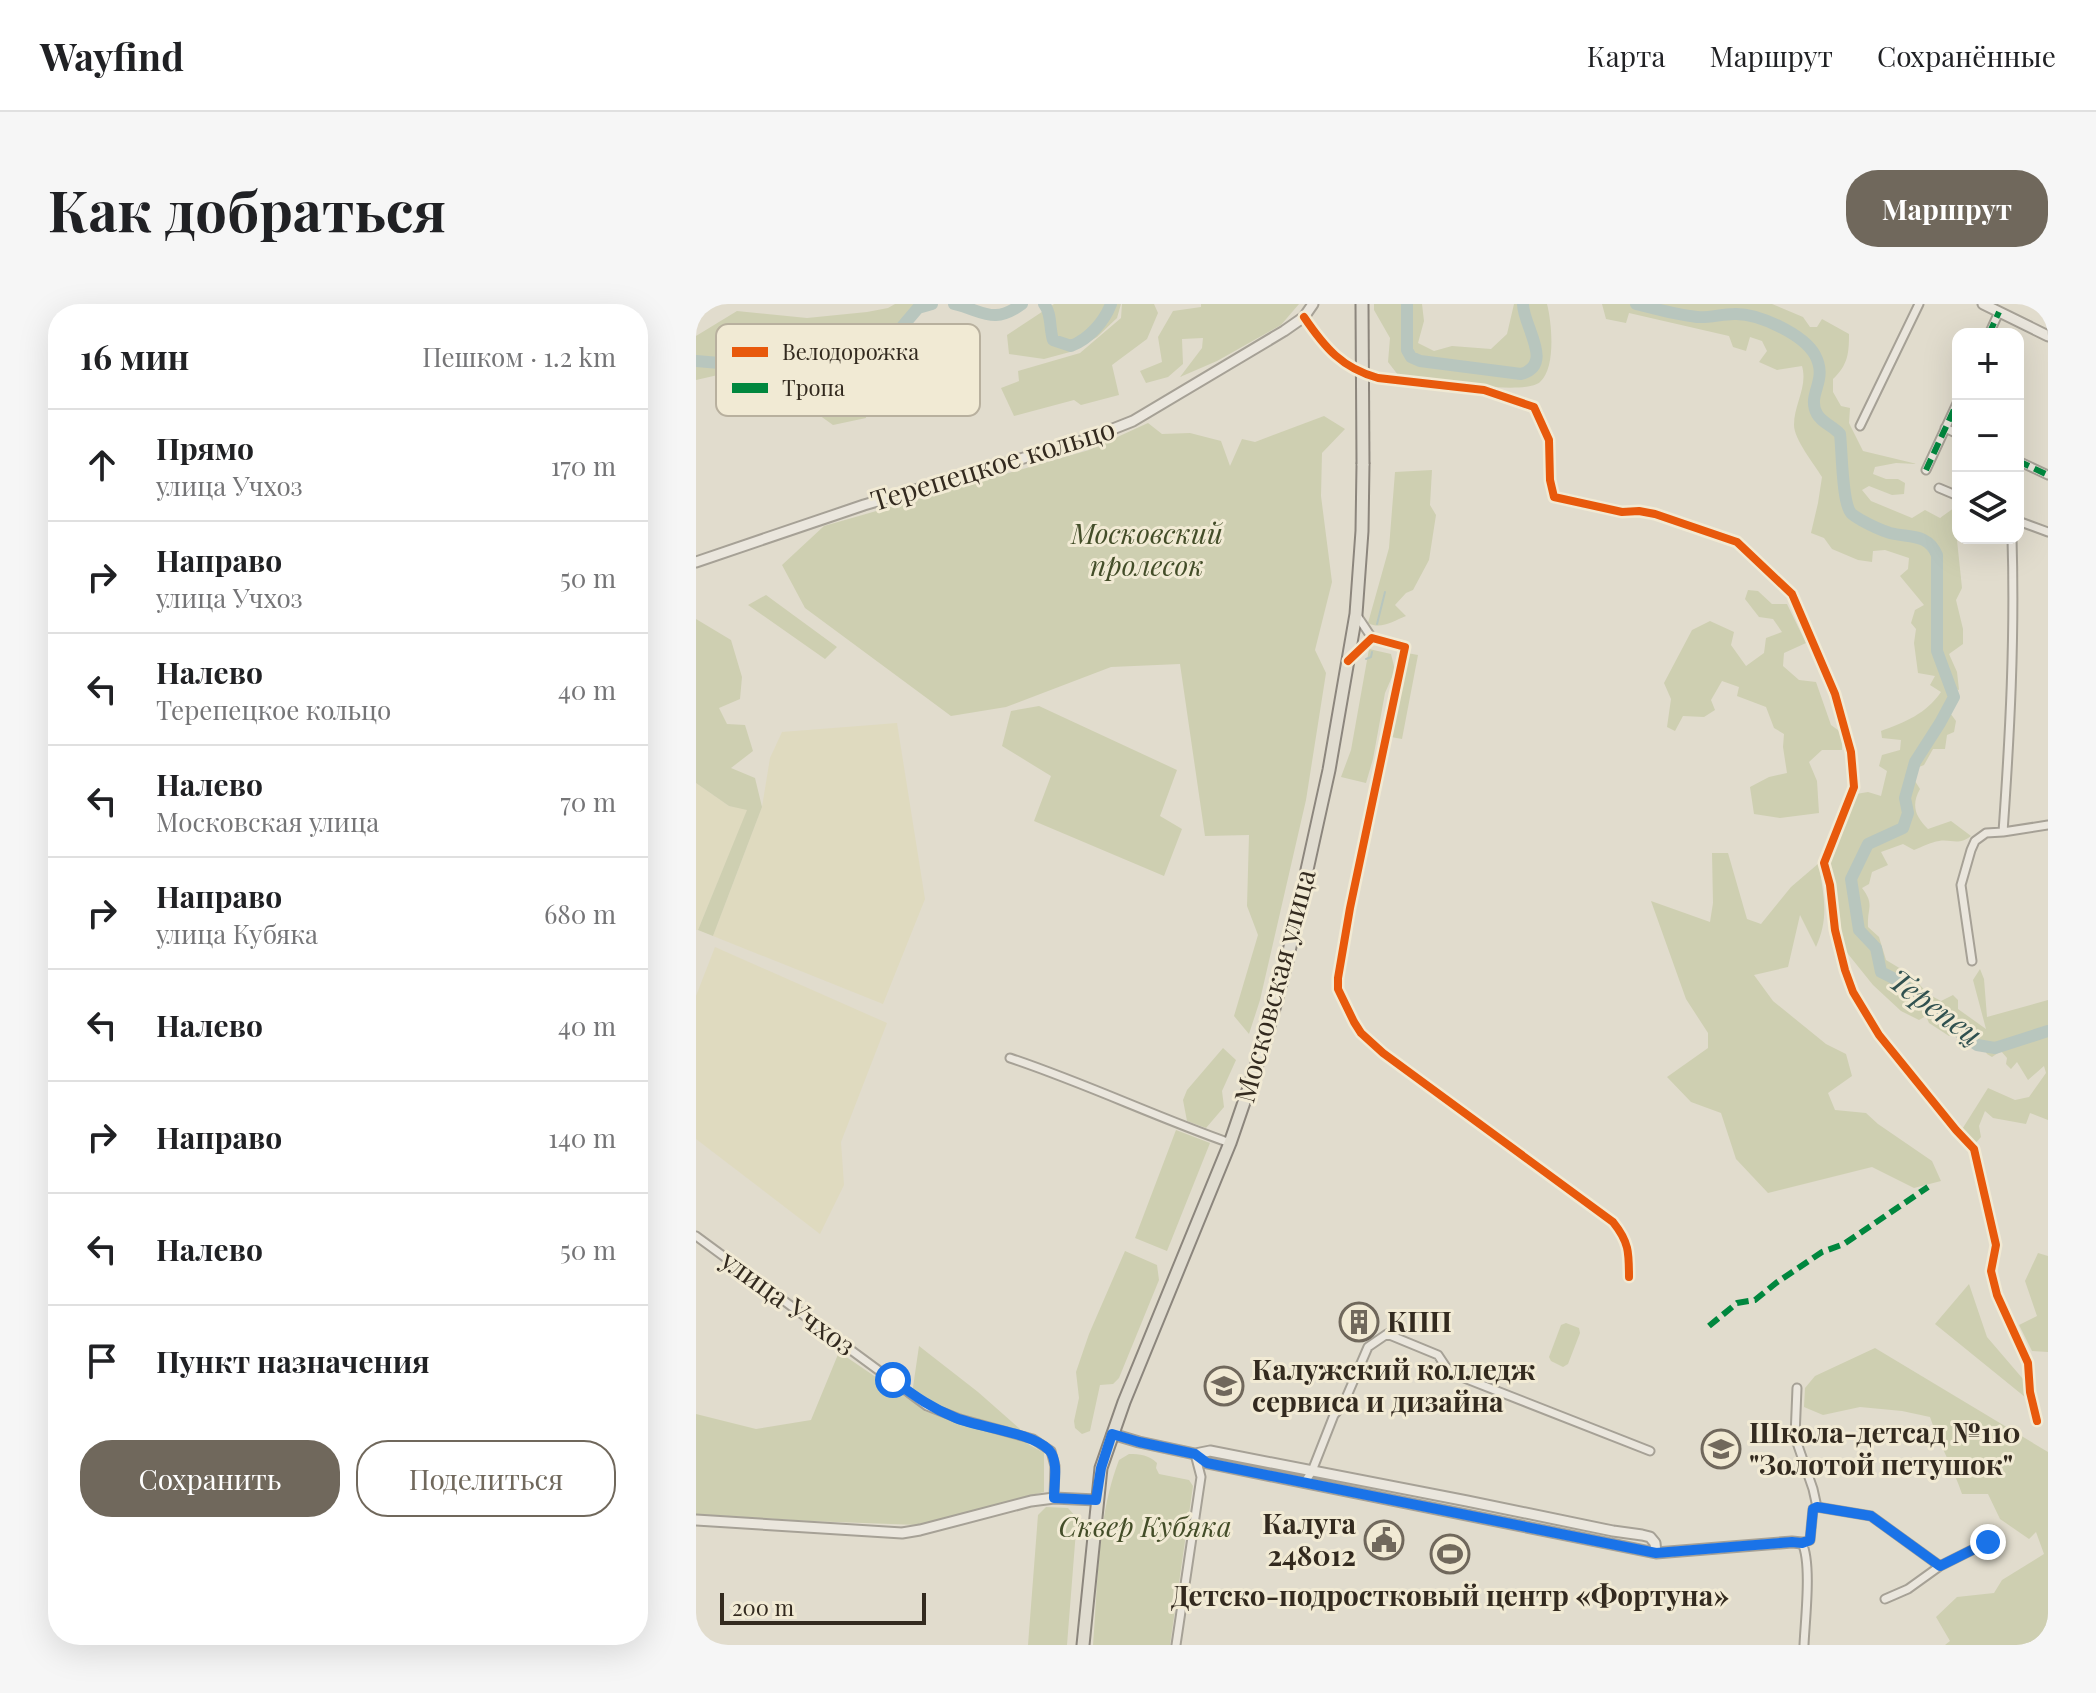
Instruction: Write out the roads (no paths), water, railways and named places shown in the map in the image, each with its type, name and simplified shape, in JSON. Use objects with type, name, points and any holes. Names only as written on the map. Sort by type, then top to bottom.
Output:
[{"type":"main road","name":"Московская улица","points":[[1083,1645],[1101,1468],[1230,1143],[1265,1041],[1286,965],[1329,770],[1356,614],[1362,531],[1362,304]]},
{"type":"street","points":[[1860,426],[1919,304]]},
{"type":"street","points":[[1983,304],[2048,336]]},
{"type":"street","name":"Терепецкое кольцо","points":[[696,562],[864,505],[1085,440],[1133,421],[1304,317],[1313,305]]},
{"type":"street","points":[[1992,328],[1999,312]]},
{"type":"street","points":[[1304,317],[1326,349],[1362,374],[1484,390],[1534,407],[1549,440],[1550,480],[1554,497],[1622,512],[1655,514],[1737,542],[1792,594],[1835,694],[1851,752],[1854,787],[1824,863],[1845,970],[1853,992],[1879,1035],[1974,1149],[1996,1245],[1991,1271],[1997,1295],[2028,1363],[2030,1392],[2037,1421]]},
{"type":"street","points":[[1926,470],[1952,413]]},
{"type":"street","points":[[1945,428],[1952,431]]},
{"type":"street","points":[[2024,464],[2048,475]]},
{"type":"street","points":[[1939,488],[1952,493]]},
{"type":"street","points":[[2024,523],[2048,532]]},
{"type":"street","points":[[2003,832],[2012,698],[2012,544]]},
{"type":"street","points":[[1356,614],[1372,638],[1405,647],[1350,908],[1338,989],[1361,1033],[1383,1053],[1613,1222],[1628,1245],[1629,1277]]},
{"type":"street","points":[[1348,661],[1372,638]]},
{"type":"street","points":[[1972,961],[1961,885],[1975,841],[1986,833],[2048,825]]},
{"type":"street","points":[[1010,1058],[1230,1143]]},
{"type":"street","name":"улица Учхоз","points":[[696,1236],[927,1406],[960,1419],[1033,1439],[1051,1451],[1055,1466],[1054,1498]]},
{"type":"street","points":[[1305,1482],[1368,1347],[1387,1334],[1438,1355],[1448,1370],[1464,1378],[1650,1451]]},
{"type":"street","points":[[1797,1388],[1795,1437],[1817,1507]]},
{"type":"street","points":[[1112,1434],[1195,1454],[1210,1451],[1642,1535],[1650,1537],[1655,1543],[1656,1553]]},
{"type":"street","points":[[1195,1454],[1207,1463],[1656,1553],[1802,1543],[1810,1540],[1813,1509],[1817,1507],[1871,1516],[1940,1566]]},
{"type":"street","points":[[1176,1645],[1201,1477],[1195,1454]]},
{"type":"street","points":[[696,1520],[902,1533],[1031,1501],[1054,1498],[1096,1500]]},
{"type":"street","points":[[1885,1599],[1988,1542]]},
{"type":"street","points":[[1802,1543],[1806,1550],[1807,1595],[1804,1645]]},
{"type":"waterway","name":"Терепец","points":[[904,324],[918,308],[932,304]]},
{"type":"waterway","name":"Терепец","points":[[954,304],[996,315],[1022,304]]},
{"type":"waterway","name":"Терепец","points":[[1044,304],[1053,340],[1071,346],[1095,329],[1111,304]]},
{"type":"waterway","name":"Терепец","points":[[1407,304],[1407,350],[1411,357],[1420,361],[1521,374],[1531,369],[1537,354],[1523,304]]},
{"type":"waterway","name":"Терепец","points":[[1636,304],[1697,317],[1734,314],[1755,317],[1779,326],[1801,340],[1819,364],[1814,407],[1822,420],[1840,434],[1844,488],[1851,513],[1879,529],[1923,540],[1937,555],[1937,651],[1954,697],[1915,762],[1905,798],[1908,813],[1903,828],[1868,844],[1851,879],[1859,930],[1876,948],[1881,972],[1901,982],[1934,1014],[1977,1045],[1995,1048],[2048,1031]]},
{"type":"waterway","name":"Терепец","points":[[696,361],[716,363]]},
{"type":"waterway","points":[[1377,624],[1385,592]]},
{"type":"waterway","points":[[1366,659],[1371,657],[1372,652]]},
{"type":"place","name":"КПП","points":[[1359,1322]]},
{"type":"place","name":"Калужский колледж сервиса и дизайна","points":[[1224,1386]]},
{"type":"place","name":"Школа-детсад №110 \"Золотой петушок\"","points":[[1721,1449]]},
{"type":"place","name":"Калуга 248012","points":[[1384,1540]]},
{"type":"place","name":"Детско-подростковый центр «Фортуна»","points":[[1450,1554]]},
{"type":"park label","name":"Московский пролесок","points":[[1147,550]]},
{"type":"park label","name":"Сквер Кубяка","points":[[1145,1527]]}]
